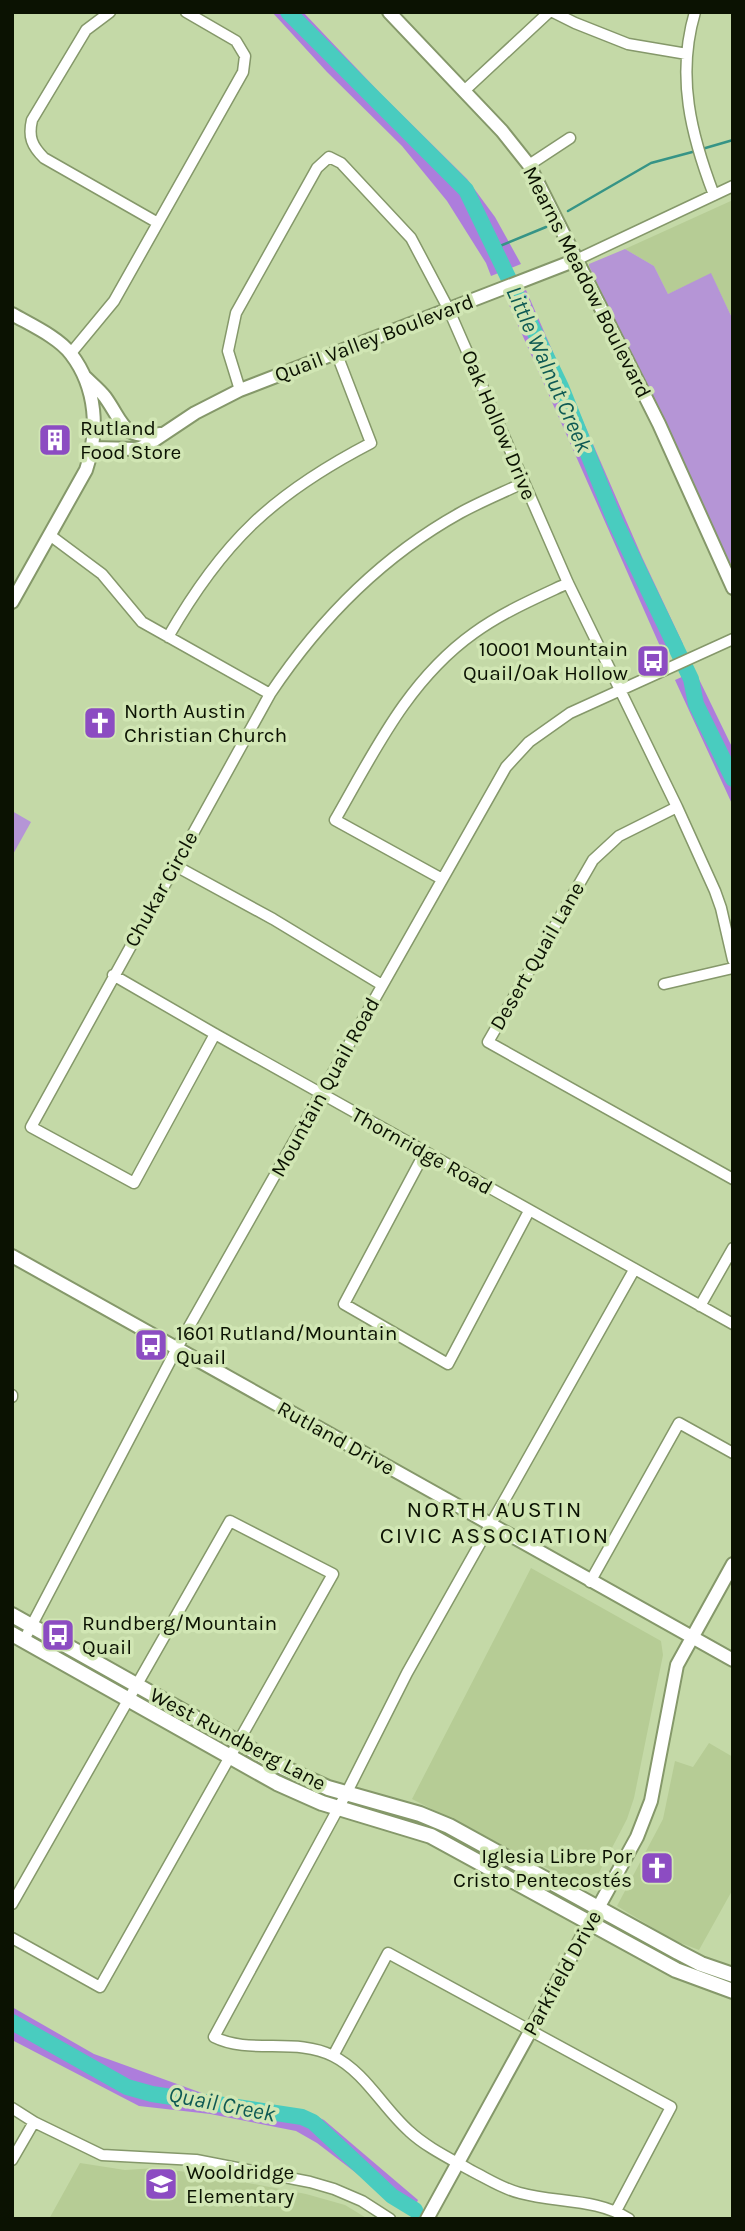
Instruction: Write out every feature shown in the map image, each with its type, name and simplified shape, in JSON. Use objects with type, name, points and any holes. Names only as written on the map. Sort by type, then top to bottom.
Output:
[{"type":"main road","name":"West Rundberg Lane","points":[[12,1615],[284,1768],[346,1794],[420,1814],[461,1832],[701,1964],[733,1975]]},
{"type":"main road","name":"West Rundberg Lane","points":[[18,1637],[304,1796],[416,1830],[453,1847],[676,1969],[733,1991]]},
{"type":"main road","points":[[453,1847],[461,1832]]},
{"type":"street","points":[[110,12],[86,30],[32,120],[31,141],[44,158],[158,222]]},
{"type":"street","points":[[71,353],[114,302],[243,72],[245,56],[236,41],[186,12]]},
{"type":"street","points":[[464,91],[551,12],[628,44],[687,54]]},
{"type":"street","points":[[695,12],[687,54],[687,93],[696,146],[715,195]]},
{"type":"street","name":"Mearns Meadow Boulevard","points":[[394,14],[502,131],[529,165],[659,425],[733,588]]},
{"type":"street","points":[[529,165],[570,138]]},
{"type":"street","name":"Oak Hollow Drive","points":[[240,390],[228,351],[236,313],[317,168],[329,157],[341,163],[411,238],[448,308],[568,583],[677,807],[721,908],[733,960]]},
{"type":"street","name":"Quail Valley Boulevard","points":[[93,448],[137,449],[195,413],[240,390],[576,260],[733,186]]},
{"type":"street","points":[[12,314],[71,353],[83,376],[93,406],[95,426],[93,448],[86,470],[12,602]]},
{"type":"street","points":[[168,637],[202,581],[246,529],[292,489],[371,443],[336,352]]},
{"type":"street","points":[[83,376],[104,396],[127,432],[146,436],[164,434]]},
{"type":"street","name":"Chukar Circle","points":[[215,1034],[134,1183],[31,1127],[270,694],[312,636],[372,574],[433,529],[461,512],[523,483]]},
{"type":"street","points":[[51,536],[102,574],[142,622],[270,694]]},
{"type":"street","points":[[443,879],[335,820],[393,719],[430,671],[459,644],[491,622],[568,583]]},
{"type":"street","name":"Mountain Quail Road","points":[[18,1637],[31,1626],[177,1348],[496,782],[517,754],[556,721],[669,666],[733,639]]},
{"type":"street","name":"Desert Quail Lane","points":[[677,807],[619,836],[593,860],[488,1042],[733,1179]]},
{"type":"street","points":[[174,865],[273,919],[382,985]]},
{"type":"street","points":[[664,984],[733,968]]},
{"type":"street","name":"Thornridge Road","points":[[113,975],[733,1324]]},
{"type":"street","points":[[425,1152],[344,1304],[447,1364],[529,1211]]},
{"type":"street","points":[[700,1306],[733,1248]]},
{"type":"street","name":"Rutland Drive","points":[[12,1256],[733,1660]]},
{"type":"street","points":[[629,2219],[616,2211],[521,2194],[504,2188],[458,2163],[407,2130],[357,2074],[333,2056],[307,2048],[228,2044],[214,2036],[346,1794],[407,1673],[634,1270]]},
{"type":"street","points":[[590,1582],[679,1423],[733,1453]]},
{"type":"street","points":[[12,1904],[230,1521],[333,1574],[100,1987],[12,1938]]},
{"type":"street","name":"Parkfield Drive","points":[[427,2219],[636,1837],[656,1780],[674,1676],[691,1638],[733,1564]]},
{"type":"street","points":[[333,2056],[388,1953],[671,2108],[616,2211]]},
{"type":"street","points":[[12,2108],[34,2122],[102,2155],[195,2160],[310,2182],[362,2201],[390,2219]]},
{"type":"street","points":[[12,2160],[34,2122]]},
{"type":"shaded area","points":[[272,12],[303,12],[467,179],[495,217],[521,264],[491,276],[486,263],[447,201],[402,146],[327,72]]},
{"type":"shaded area","points":[[733,200],[733,320],[711,274],[668,294],[654,266],[625,249]]},
{"type":"shaded area","points":[[625,249],[654,266],[668,294],[711,273],[733,320],[733,569],[589,266]]},
{"type":"shaded area","points":[[526,290],[642,557],[683,644],[663,653],[506,298]]},
{"type":"shaded area","points":[[695,671],[733,749],[733,806],[675,680]]},
{"type":"shaded area","points":[[12,811],[31,822],[12,856]]},
{"type":"shaded area","points":[[531,1568],[661,1641],[663,1655],[634,1798],[627,1819],[590,1890],[412,1799]]},
{"type":"shaded area","points":[[709,1743],[733,1757],[733,1889],[699,1950],[673,1940],[617,1906],[663,1819],[675,1761],[693,1767]]},
{"type":"shaded area","points":[[12,2007],[94,2054],[213,2097],[306,2111],[324,2120],[418,2200],[411,2215],[317,2143],[296,2131],[210,2114],[139,2106],[12,2040]]},
{"type":"shaded area","name":"Wooldridge Elementary","points":[[80,2163],[125,2170],[156,2168],[202,2174],[306,2194],[345,2205],[368,2219],[49,2219]]},
{"type":"waterway","name":"Little Walnut Creek","points":[[288,12],[466,190],[561,387],[615,521],[691,679],[696,704],[733,779]]},
{"type":"waterway","points":[[702,149],[733,140]]},
{"type":"waterway","points":[[568,211],[651,163],[696,151]]},
{"type":"waterway","points":[[495,248],[546,227]]},
{"type":"waterway","name":"Quail Creek","points":[[12,2022],[127,2087],[152,2094],[302,2117],[313,2122],[392,2196],[415,2210]]},
{"type":"place","name":"Rutland Food Store","points":[[55,440]]},
{"type":"place","name":"10001 Mountain Quail/Oak Hollow","points":[[653,661]]},
{"type":"place","name":"North Austin Christian Church","points":[[100,723]]},
{"type":"place","name":"1601 Rutland/Mountain Quail","points":[[151,1345]]},
{"type":"place","name":"Rundberg/Mountain Quail","points":[[58,1635]]},
{"type":"place","name":"Iglesia Libre Por Cristo Pentecostés","points":[[657,1868]]},
{"type":"place","name":"Wooldridge Elementary","points":[[161,2184]]},
{"type":"district","name":"NORTH AUSTIN CIVIC ASSOCIATION","points":[[495,1522]]}]
